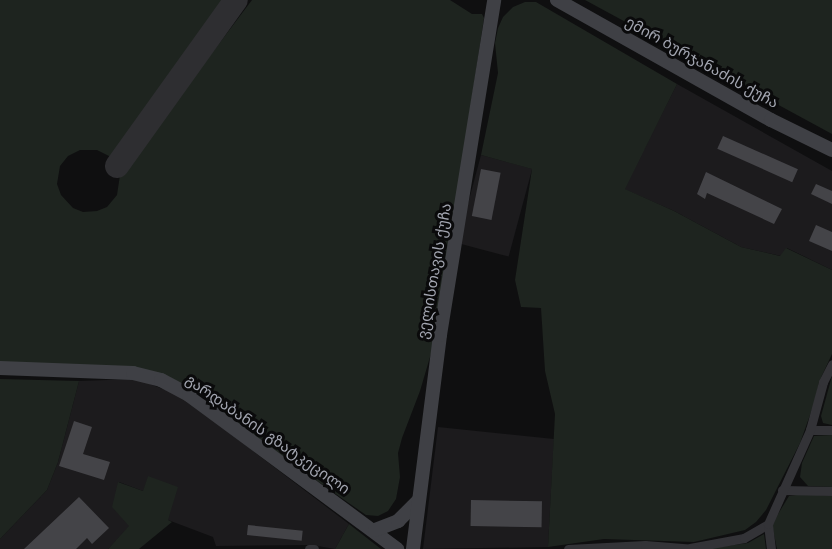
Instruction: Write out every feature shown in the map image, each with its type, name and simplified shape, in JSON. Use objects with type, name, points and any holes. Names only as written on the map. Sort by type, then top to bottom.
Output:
[{"type":"street","name":"ველისთავის ქუჩა","points":[[413,549],[440,335],[494,0]]},
{"type":"street","name":"ემირ ბურჯანაძის ქუჩა","points":[[557,0],[771,120],[832,150]]},
{"type":"street","points":[[771,549],[768,524],[810,430],[823,382],[832,364]]},
{"type":"street","name":"გარდაბანის გზატკეცილი","points":[[0,368],[133,374],[161,380],[189,395],[375,530],[397,549]]},
{"type":"street","points":[[810,430],[832,430]]},
{"type":"street","points":[[782,490],[832,492]]},
{"type":"street","points":[[375,530],[398,521],[418,501]]},
{"type":"street","points":[[568,549],[614,545],[693,548],[744,538],[768,524]]},
{"type":"street","points":[[309,549],[314,549]]},
{"type":"shaded area","points":[[0,0],[228,0],[111,157],[97,150],[80,150],[68,156],[60,166],[57,184],[61,195],[73,208],[83,212],[97,211],[107,207],[117,195],[120,175],[252,0],[450,0],[472,14],[482,14],[484,18],[435,340],[420,391],[402,438],[398,453],[400,477],[396,499],[388,511],[378,516],[366,515],[163,374],[0,363]]},
{"type":"shaded area","points":[[585,0],[832,0],[832,134]]},
{"type":"shaded area","points":[[525,2],[536,2],[677,84],[625,189],[674,211],[741,247],[780,256],[786,248],[832,270],[832,354],[819,382],[815,401],[800,443],[766,510],[745,530],[694,542],[604,539],[548,547],[555,414],[545,371],[541,308],[521,307],[515,280],[532,169],[481,155],[498,73],[495,43],[498,28],[503,17],[513,7]]},
{"type":"shaded area","points":[[677,84],[832,171],[832,270],[787,248],[781,256],[741,247],[674,211],[624,189]]},
{"type":"shaded area","points":[[481,155],[532,169],[509,257],[457,243]]},
{"type":"shaded area","points":[[832,376],[832,425],[823,423],[821,416]]},
{"type":"shaded area","points":[[0,379],[79,381],[58,462],[47,490],[0,539]]},
{"type":"shaded area","points":[[136,379],[174,393],[194,406],[349,524],[335,549],[312,545],[216,546],[213,537],[168,520],[143,491],[119,482],[130,526],[108,549],[0,549],[0,539],[47,490],[58,462],[79,381]]},
{"type":"shaded area","points":[[438,427],[554,439],[548,547],[423,549]]},
{"type":"shaded area","points":[[832,435],[832,487],[808,486],[800,477],[802,463],[814,436]]},
{"type":"shaded area","points":[[148,476],[178,487],[168,520],[172,522],[139,549],[108,549],[129,526],[112,507],[118,482],[143,491]]},
{"type":"shaded area","points":[[804,494],[832,496],[832,549],[777,549],[772,524],[789,496]]},
{"type":"shaded area","points":[[349,524],[381,549],[335,549]]},
{"type":"shaded area","points":[[764,534],[766,549],[705,549],[748,543]]},
{"type":"building","points":[[723,136],[798,169],[792,182],[717,149]]},
{"type":"building","points":[[481,169],[501,173],[491,220],[472,216]]},
{"type":"building","points":[[706,172],[782,209],[774,224],[707,193],[705,199],[697,194]]},
{"type":"building","points":[[816,184],[832,191],[832,204],[811,194]]},
{"type":"building","points":[[816,225],[832,232],[832,251],[809,241]]},
{"type":"building","points":[[74,421],[92,427],[83,454],[110,462],[104,480],[59,466]]},
{"type":"building","points":[[79,497],[109,528],[92,544],[87,538],[76,549],[24,549]]},
{"type":"building","points":[[471,500],[542,501],[542,527],[471,526]]},
{"type":"building","points":[[248,525],[303,531],[302,541],[247,535]]},
{"type":"taxiway","points":[[117,166],[236,0]]}]
